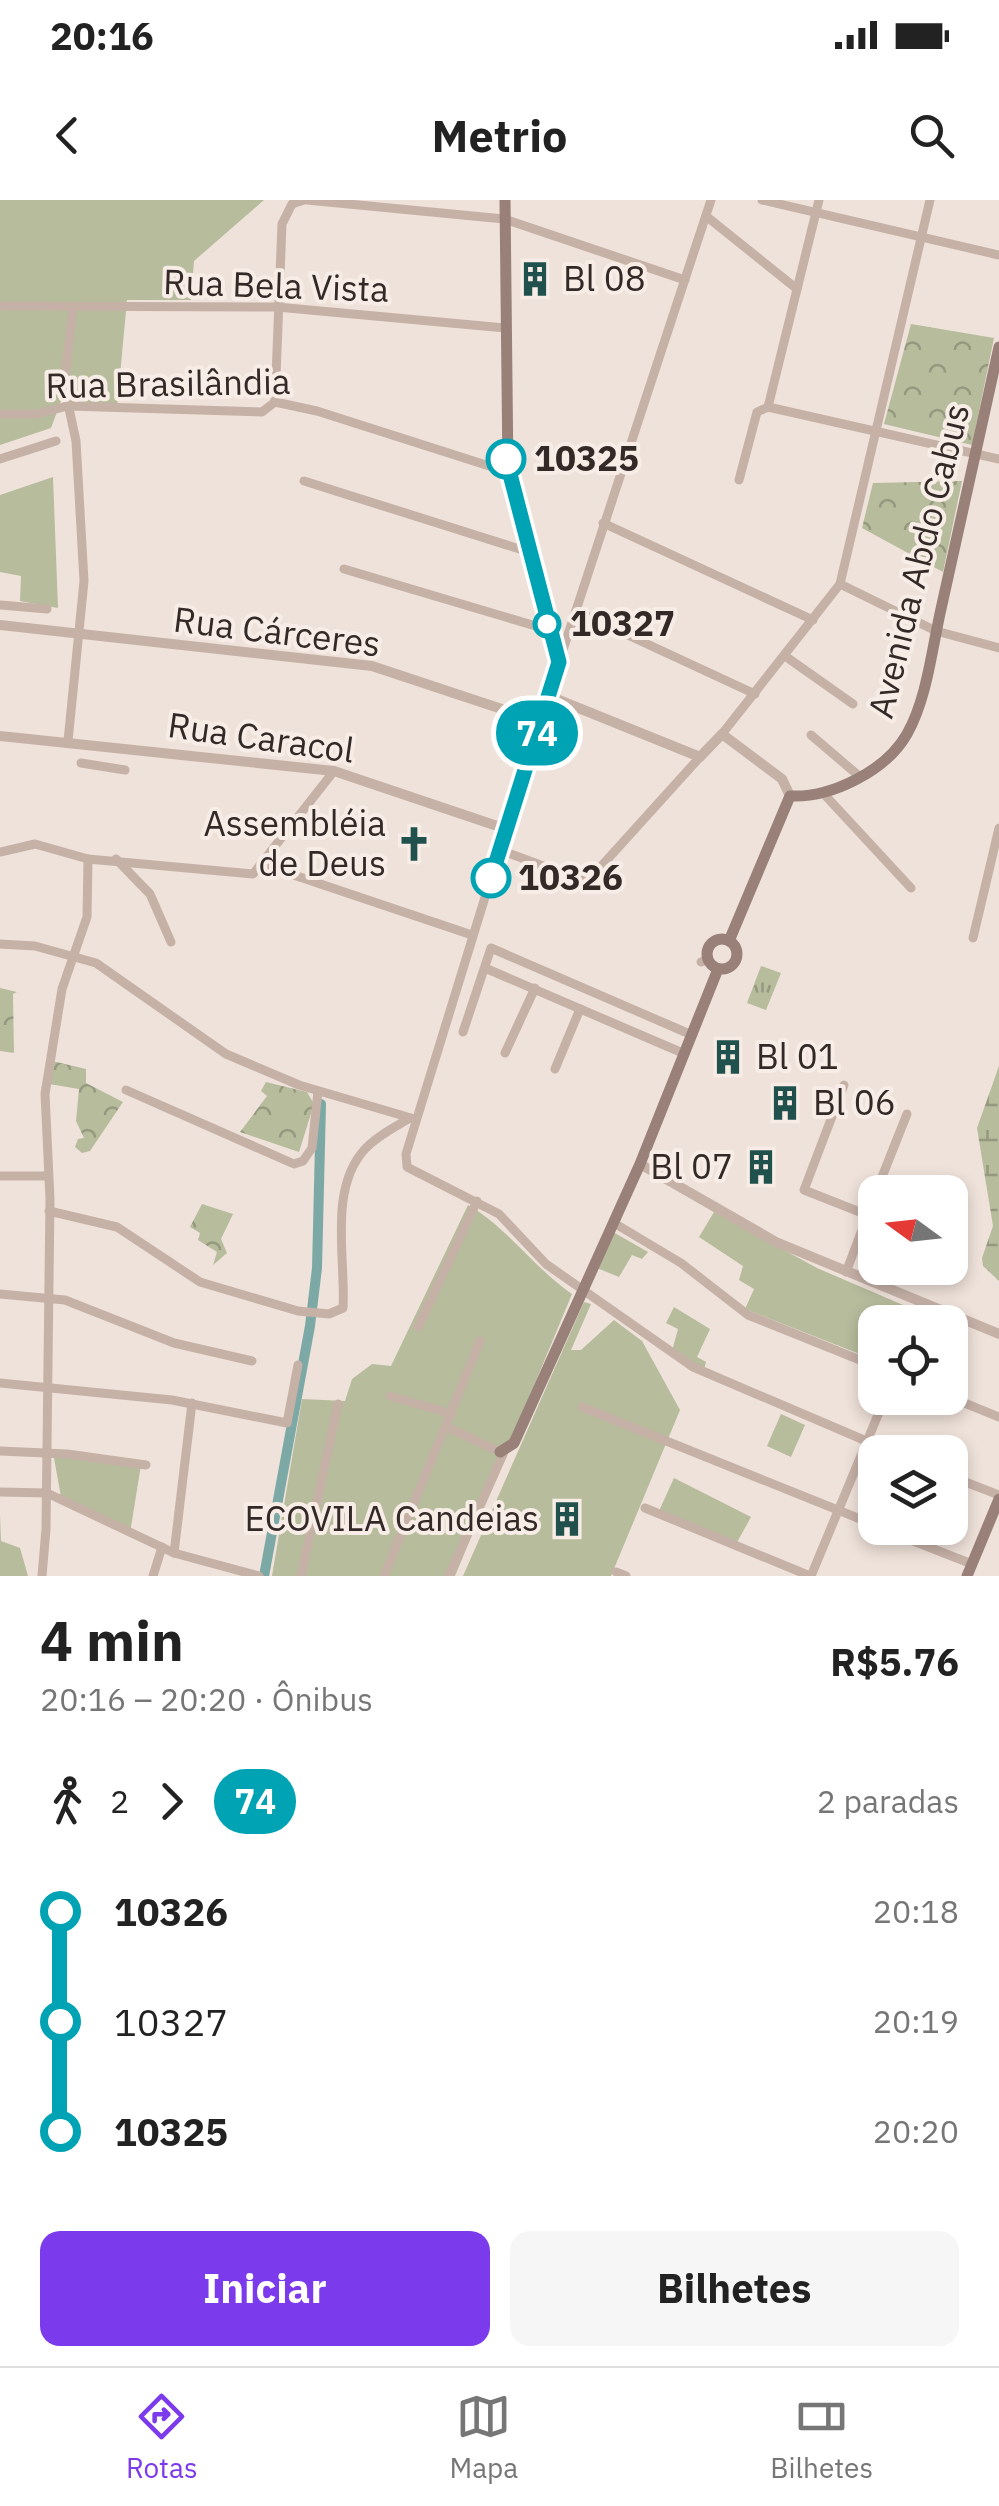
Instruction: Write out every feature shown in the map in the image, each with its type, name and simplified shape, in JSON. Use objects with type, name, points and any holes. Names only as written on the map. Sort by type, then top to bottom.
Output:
[{"type":"main road","points":[[504,200],[500,403],[508,472],[559,662]]},
{"type":"main road","name":"Avenida Abdo Cabus","points":[[790,796],[823,793],[859,776],[886,759],[907,734],[936,631],[999,347]]},
{"type":"main road","points":[[709,963],[728,968],[737,957],[729,941],[790,796]]},
{"type":"main road","points":[[502,1452],[514,1443],[640,1164],[692,1036],[715,942],[729,941]]},
{"type":"main road","points":[[969,1570],[999,1497]]},
{"type":"street","points":[[275,402],[282,224],[292,204],[306,200],[504,219],[685,280]]},
{"type":"street","points":[[711,200],[603,524],[414,1119],[407,1167],[478,1201],[512,1225],[535,1255],[582,1292],[694,1367],[858,1439]]},
{"type":"street","points":[[762,200],[999,255]]},
{"type":"street","points":[[768,408],[819,200]]},
{"type":"street","points":[[500,850],[575,881],[592,878],[722,734],[840,584],[930,200]]},
{"type":"street","points":[[706,216],[797,290]]},
{"type":"street","name":"Rua Bela Vista","points":[[0,306],[277,307],[504,328]]},
{"type":"street","points":[[68,740],[84,581],[80,488],[64,385],[72,308]]},
{"type":"street","name":"Rua Brasilândia","points":[[0,414],[36,414],[68,406],[254,412],[269,409],[275,402],[318,411],[508,472]]},
{"type":"street","points":[[739,480],[753,421],[757,412],[768,408],[999,460]]},
{"type":"street","points":[[0,460],[56,441]]},
{"type":"street","points":[[304,481],[529,552]]},
{"type":"street","points":[[603,524],[813,620]]},
{"type":"street","points":[[344,569],[548,630]]},
{"type":"street","points":[[840,584],[936,631],[999,648]]},
{"type":"street","points":[[0,605],[47,609]]},
{"type":"street","points":[[576,612],[755,694]]},
{"type":"street","name":"Rua Cárceres","points":[[0,625],[81,637],[372,666],[540,722]]},
{"type":"street","points":[[785,656],[852,704]]},
{"type":"street","points":[[549,696],[700,758]]},
{"type":"street","points":[[722,734],[782,779],[790,796]]},
{"type":"street","name":"Rua Caracol","points":[[0,736],[68,740],[334,771],[506,830]]},
{"type":"street","points":[[811,736],[859,776]]},
{"type":"street","points":[[80,764],[125,770]]},
{"type":"street","points":[[0,852],[35,844],[88,859],[253,874],[264,865],[334,771]]},
{"type":"street","points":[[823,793],[911,888]]},
{"type":"street","points":[[973,938],[999,828]]},
{"type":"street","points":[[42,1576],[47,1493],[49,1212],[45,1094],[54,1024],[87,918],[88,859]]},
{"type":"street","points":[[116,859],[150,894],[171,942]]},
{"type":"street","points":[[264,865],[472,935]]},
{"type":"street","points":[[0,944],[74,955],[108,968],[226,1054],[318,1091],[414,1119]]},
{"type":"street","points":[[462,1032],[485,968],[486,951],[494,948],[692,1036]]},
{"type":"street","points":[[485,968],[685,1054]]},
{"type":"street","points":[[506,1053],[534,988]]},
{"type":"street","points":[[555,1069],[580,1009]]},
{"type":"street","points":[[844,1084],[804,1190],[858,1212]]},
{"type":"street","points":[[126,1090],[294,1164],[304,1162],[312,1148],[318,1091]]},
{"type":"street","points":[[883,1175],[907,1114]]},
{"type":"street","points":[[49,1212],[117,1227],[200,1282],[311,1313],[335,1313],[343,1308],[343,1215],[354,1168],[362,1152],[414,1119]]},
{"type":"street","points":[[640,1164],[758,1233],[999,1334]]},
{"type":"street","points":[[0,1176],[46,1176]]},
{"type":"street","points":[[418,1327],[478,1201]]},
{"type":"street","points":[[614,1222],[681,1263],[748,1315],[858,1359]]},
{"type":"street","points":[[846,1272],[858,1246]]},
{"type":"street","points":[[0,1294],[78,1304],[174,1343],[252,1361]]},
{"type":"street","points":[[384,1576],[480,1341]]},
{"type":"street","points":[[0,1383],[192,1403],[287,1422],[298,1365]]},
{"type":"street","points":[[390,1396],[452,1414]]},
{"type":"street","points":[[174,1553],[192,1403]]},
{"type":"street","points":[[301,1576],[338,1404]]},
{"type":"street","points":[[968,1404],[999,1417]]},
{"type":"street","points":[[582,1407],[858,1518]]},
{"type":"street","points":[[447,1427],[502,1452],[449,1576]]},
{"type":"street","points":[[0,1451],[146,1465]]},
{"type":"street","points":[[644,1508],[810,1576],[858,1460]]},
{"type":"street","points":[[968,1484],[999,1497]]},
{"type":"street","points":[[0,1492],[47,1493],[174,1553],[260,1575]]},
{"type":"street","points":[[917,1545],[969,1570]]},
{"type":"street","points":[[154,1576],[162,1547]]},
{"type":"green space","points":[[0,200],[264,200],[194,261],[191,300],[127,300],[117,408],[61,401],[51,428],[0,445]]},
{"type":"green space","points":[[911,324],[994,338],[972,445],[884,424]]},
{"type":"green space","points":[[53,477],[58,608],[20,601],[21,576],[0,572],[0,495]]},
{"type":"green space","points":[[962,481],[943,572],[862,528],[873,483]]},
{"type":"green space","points":[[761,966],[781,973],[766,1010],[747,1003]]},
{"type":"green space","points":[[0,988],[17,992],[13,994],[14,1053],[0,1051]]},
{"type":"green space","points":[[52,1061],[86,1069],[86,1083],[123,1102],[90,1151],[82,1153],[75,1147],[78,1139],[84,1138],[76,1121],[79,1089],[49,1084]]},
{"type":"green space","points":[[999,1066],[999,1281],[983,1266],[993,1226],[977,1128]]},
{"type":"green space","points":[[266,1082],[307,1092],[314,1104],[299,1152],[240,1132],[267,1096],[261,1091]]},
{"type":"green space","points":[[202,1204],[233,1214],[221,1239],[227,1253],[213,1265],[217,1252],[198,1240],[200,1233],[190,1227]]},
{"type":"green space","points":[[468,1205],[572,1294],[455,1576],[272,1576],[302,1399],[345,1401],[352,1379],[372,1364],[391,1366]]},
{"type":"green space","points":[[714,1212],[817,1268],[903,1305],[858,1305],[858,1353],[745,1309],[754,1289],[739,1280],[743,1266],[699,1237]]},
{"type":"green space","points":[[613,1232],[648,1252],[642,1259],[632,1255],[619,1277],[597,1268]]},
{"type":"green space","points":[[584,1302],[591,1304],[571,1350],[581,1350],[614,1320],[642,1341],[680,1410],[611,1576],[463,1576]]},
{"type":"green space","points":[[674,1307],[710,1329],[697,1357],[706,1362],[704,1370],[672,1351],[678,1329],[666,1323]]},
{"type":"green space","points":[[781,1414],[805,1425],[791,1457],[767,1446]]},
{"type":"green space","points":[[54,1458],[141,1465],[130,1533],[61,1497]]},
{"type":"green space","points":[[674,1478],[751,1517],[736,1544],[659,1511]]},
{"type":"green space","points":[[0,1515],[1,1541],[20,1548],[28,1576],[0,1576]]},
{"type":"waterway","points":[[264,1576],[310,1326],[317,1268],[321,1104]]},
{"type":"bus line","name":"74","points":[[491,878],[559,662],[506,459]]},
{"type":"place","name":"Bl 08","points":[[535,279]]},
{"type":"place","name":"10325","points":[[506,459]]},
{"type":"place","name":"10327","points":[[547,624]]},
{"type":"place","name":"Assembléia de Deus","points":[[414,844]]},
{"type":"place","name":"10326","points":[[491,878]]},
{"type":"place","name":"Bl 01","points":[[728,1057]]},
{"type":"place","name":"Bl 06","points":[[785,1103]]},
{"type":"place","name":"Bl 07","points":[[761,1167]]},
{"type":"place","name":"ECOVILA Candeias","points":[[567,1519]]}]
